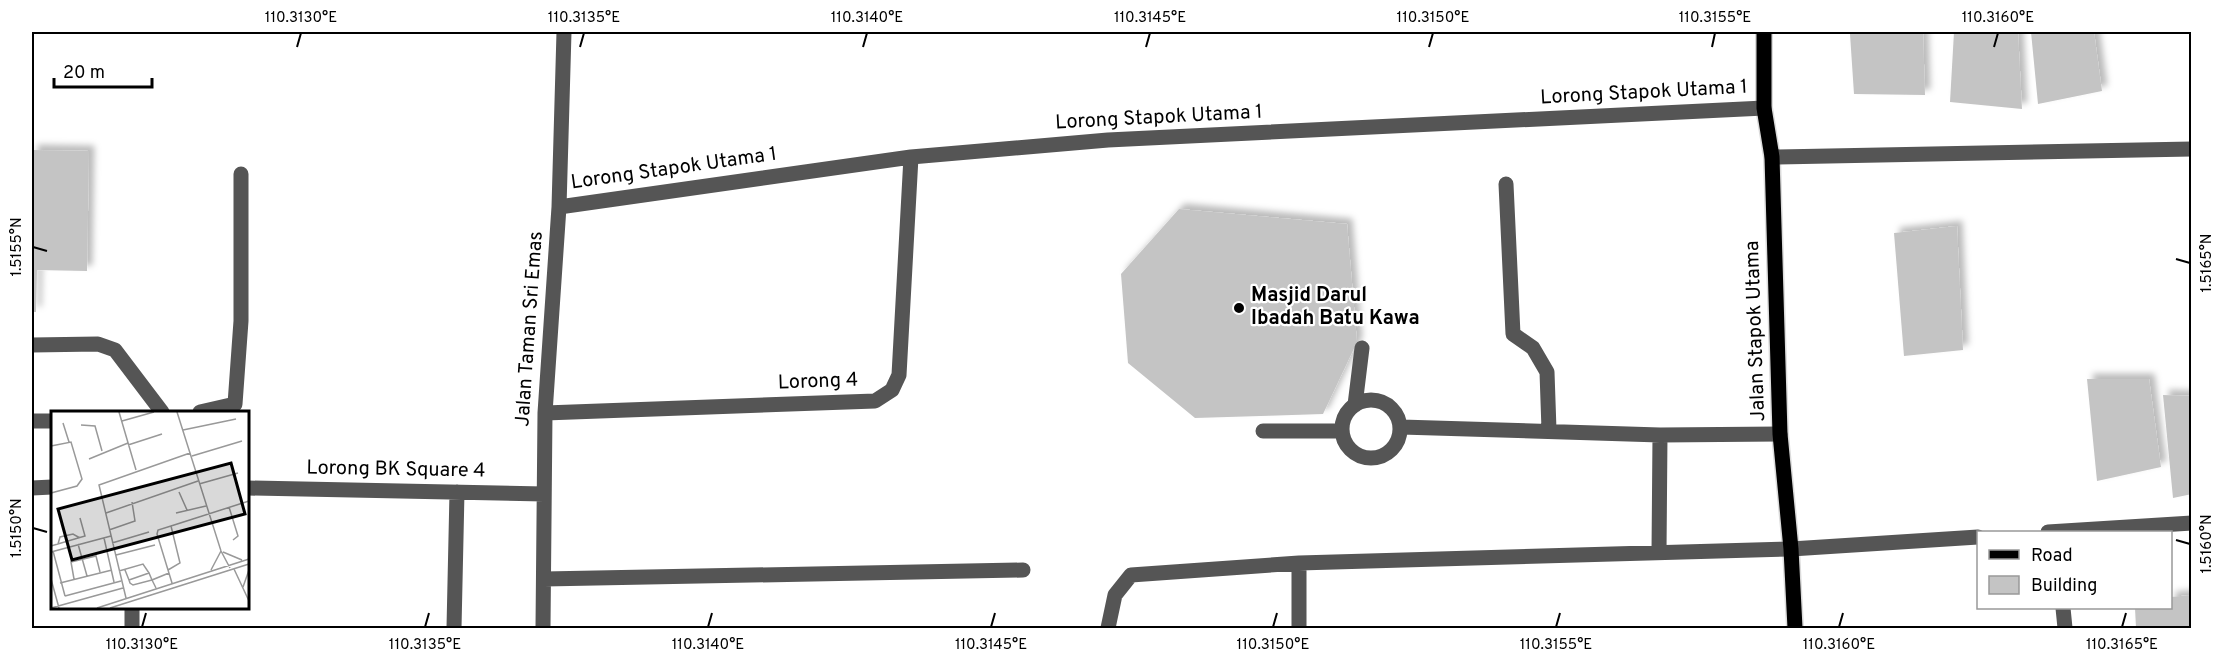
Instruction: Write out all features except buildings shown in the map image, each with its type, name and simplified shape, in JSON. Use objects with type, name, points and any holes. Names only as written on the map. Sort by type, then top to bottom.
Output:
[{"type":"main road","name":"Jalan Stapok Utama","points":[[1764,32],[1764,108],[1772,158],[1779,434],[1791,549],[1795,628]]},
{"type":"street","name":"Jalan Taman Sri Emas","points":[[543,628],[545,412],[559,207],[564,32]]},
{"type":"street","name":"Lorong Stapok Utama 1","points":[[559,207],[911,157],[1107,140],[1764,108]]},
{"type":"street","points":[[1772,158],[2192,149]]},
{"type":"street","name":"Lorong 4","points":[[545,412],[875,401],[892,390],[899,375],[911,157]]},
{"type":"street","points":[[204,411],[235,404],[241,321],[241,174]]},
{"type":"street","points":[[1506,184],[1513,334],[1533,348],[1547,372],[1549,430]]},
{"type":"street","points":[[32,345],[98,344],[115,350],[161,411]]},
{"type":"street","points":[[1355,405],[1372,400],[1388,405],[1401,427],[1400,436],[1390,451],[1373,458],[1356,453],[1344,440],[1343,421],[1355,405],[1362,348]]},
{"type":"street","points":[[32,421],[51,421]]},
{"type":"street","points":[[1401,427],[1660,435],[1779,434]]},
{"type":"street","points":[[1263,431],[1342,431]]},
{"type":"street","points":[[1659,553],[1660,435]]},
{"type":"street","points":[[32,488],[51,487]]},
{"type":"street","name":"Lorong BK Square 4","points":[[249,488],[544,494]]},
{"type":"street","points":[[454,628],[457,492]]},
{"type":"street","points":[[2074,531],[2192,523]]},
{"type":"street","points":[[1108,628],[1115,595],[1131,575],[1299,563],[1791,549],[1977,537]]},
{"type":"street","points":[[1299,563],[1299,628]]},
{"type":"street","points":[[544,579],[1023,570]]},
{"type":"street","points":[[132,609],[132,628]]},
{"type":"street","points":[[2063,609],[2064,628]]},
{"type":"place","name":"Masjid Darul Ibadah Batu Kawa","points":[[1239,308]]}]
